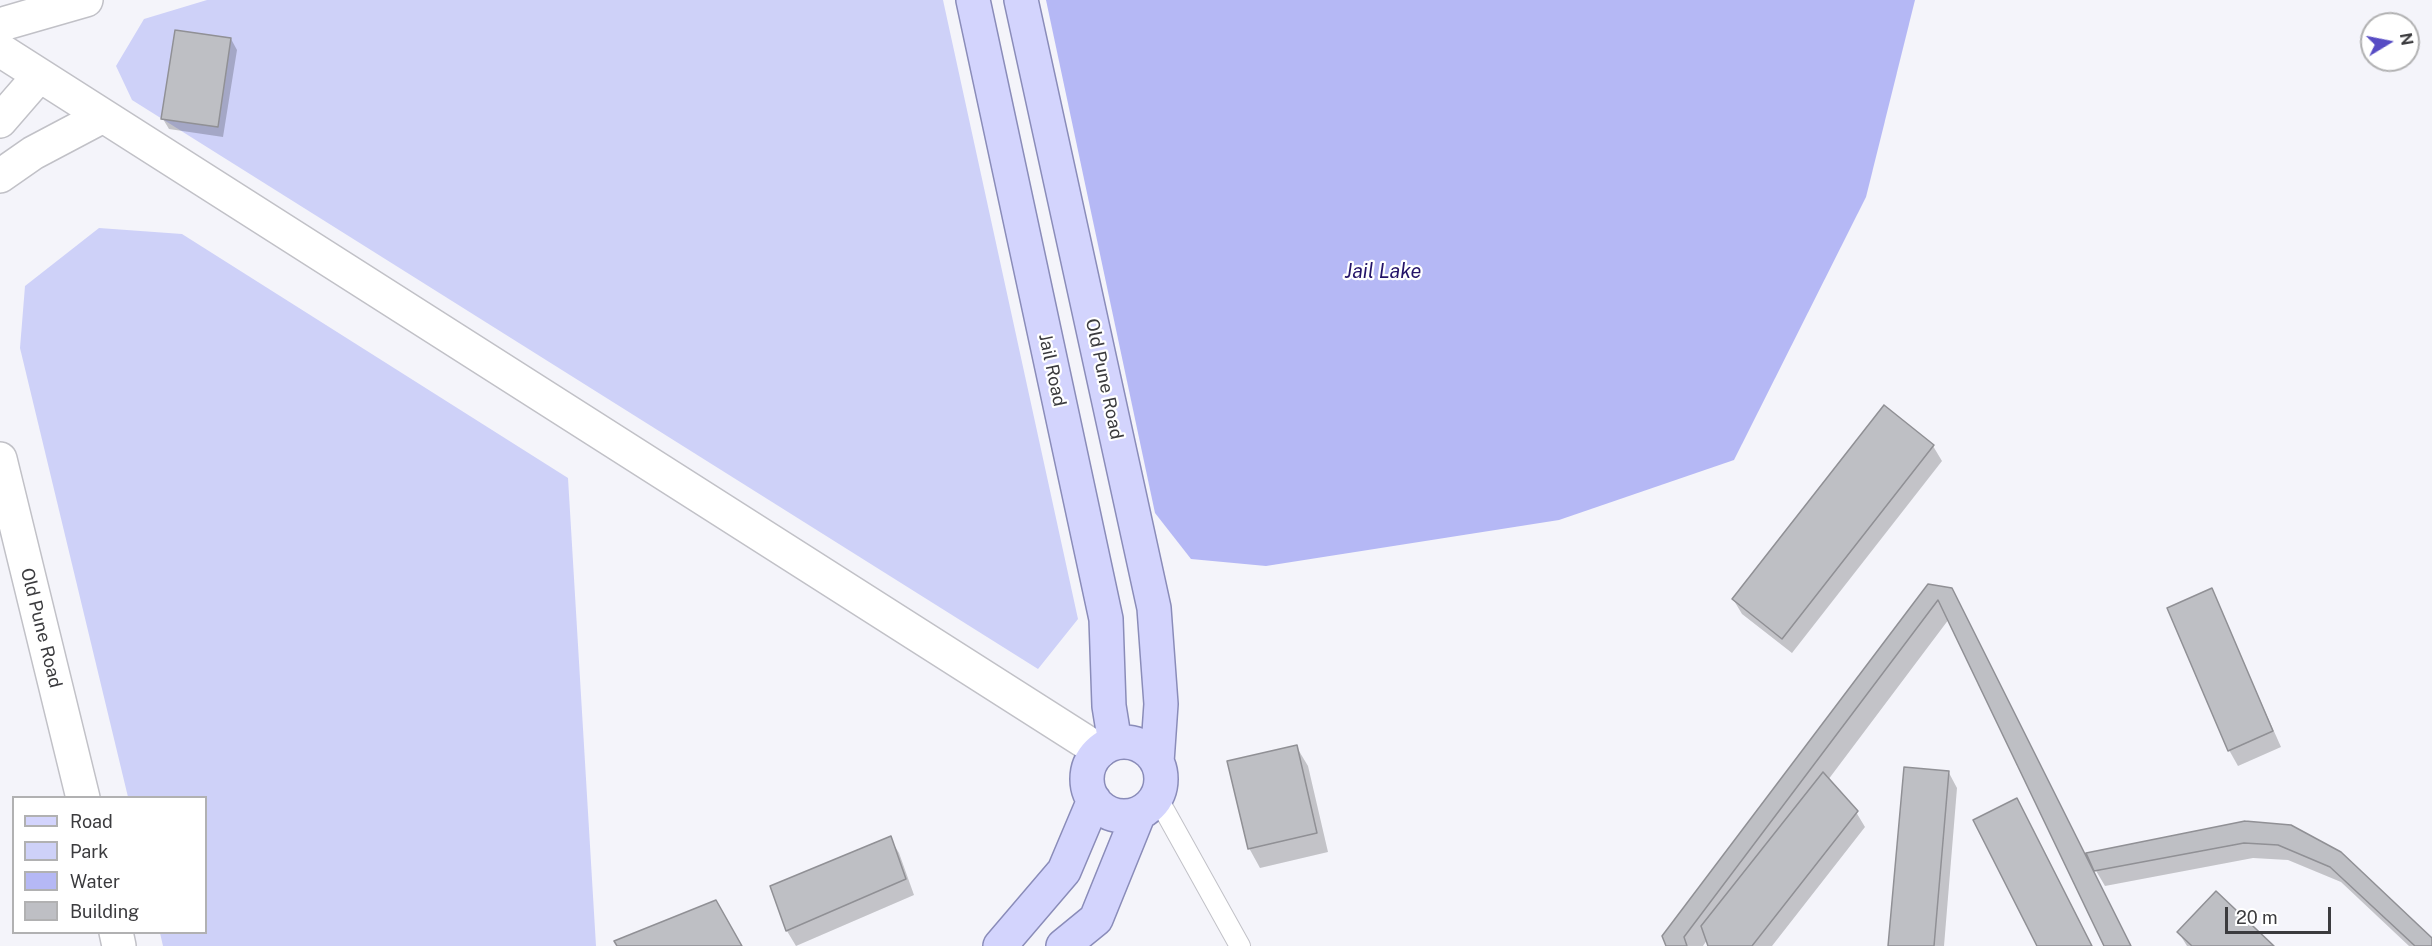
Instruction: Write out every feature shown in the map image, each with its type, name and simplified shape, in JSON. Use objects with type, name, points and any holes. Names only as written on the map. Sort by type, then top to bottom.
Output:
[{"type":"main road","points":[[86,0],[4,28],[39,76],[1107,747],[1138,744],[1148,750],[1157,762],[1161,784],[1148,805],[1096,919],[1063,946]]},
{"type":"main road","name":"Jail Road","points":[[973,0],[1106,619],[1109,706],[1107,747]]},
{"type":"main road","name":"Old Pune Road","points":[[1021,0],[1154,608],[1161,704],[1157,762]]},
{"type":"main road","points":[[0,121],[39,76]]},
{"type":"main road","points":[[0,176],[33,153],[103,116]]},
{"type":"main road","name":"Old Pune Road","points":[[0,459],[83,796]]},
{"type":"main road","points":[[1107,747],[1089,766],[1087,778],[1094,800],[1114,814],[1126,816],[1148,805]]},
{"type":"main road","points":[[1000,946],[1064,872],[1094,800]]},
{"type":"lane","points":[[1148,805],[1240,946]]},
{"type":"green space","points":[[207,0],[943,0],[1078,619],[1038,669],[132,100],[116,66],[144,19]]},
{"type":"green space","points":[[99,228],[182,234],[568,478],[596,946],[163,946],[160,934],[207,934],[207,796],[128,796],[20,348],[25,286]]},
{"type":"water","name":"Jail Lake","points":[[1046,0],[1915,0],[1866,197],[1734,460],[1559,520],[1266,566],[1191,559],[1155,513]]},
{"type":"building","points":[[175,30],[231,38],[218,127],[161,119]]},
{"type":"building","points":[[1884,405],[1934,445],[1782,639],[1732,599]]},
{"type":"building","points":[[1928,584],[1952,588],[2131,946],[2104,946],[1938,600],[1684,937],[1687,946],[1666,946],[1662,936]]},
{"type":"building","points":[[2212,588],[2273,731],[2228,751],[2167,608]]},
{"type":"building","points":[[1297,745],[1317,833],[1248,849],[1227,761]]},
{"type":"building","points":[[1904,767],[1949,771],[1934,946],[1888,946]]},
{"type":"building","points":[[1823,772],[1858,811],[1752,946],[1708,946],[1701,926]]},
{"type":"building","points":[[2017,798],[2092,946],[2037,946],[1973,820]]},
{"type":"building","points":[[2245,821],[2291,825],[2341,852],[2432,938],[2432,946],[2415,946],[2330,867],[2278,845],[2244,843],[2094,871],[2086,853]]},
{"type":"building","points":[[891,836],[906,879],[786,931],[770,886]]},
{"type":"building","points":[[2216,891],[2274,946],[2192,946],[2177,932]]},
{"type":"building","points":[[716,900],[742,946],[617,946],[614,941]]}]
